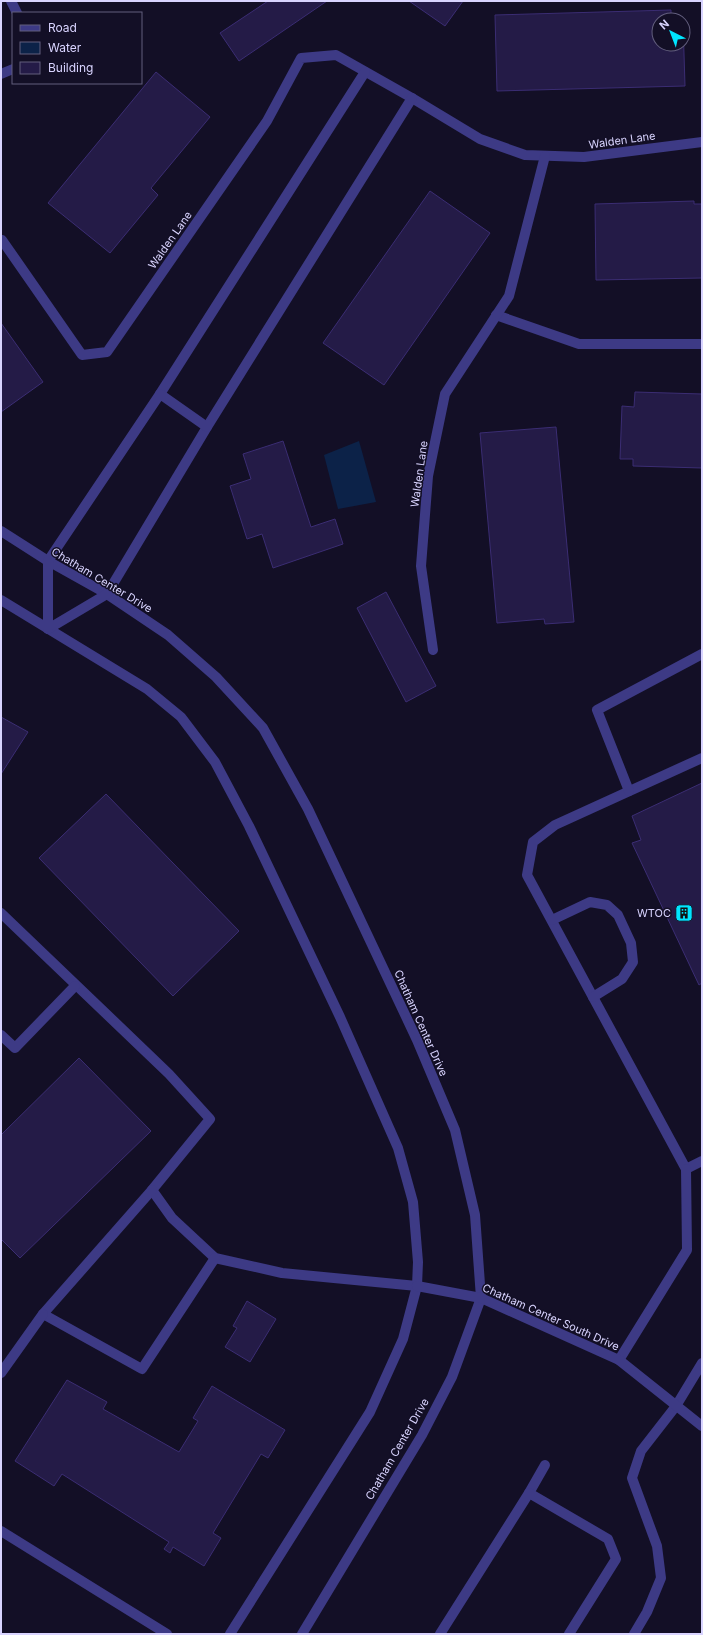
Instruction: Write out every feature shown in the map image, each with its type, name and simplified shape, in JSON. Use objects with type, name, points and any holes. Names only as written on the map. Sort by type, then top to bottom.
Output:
[{"type":"street","points":[[11,1],[16,12]]},
{"type":"street","name":"Walden Lane","points":[[2,240],[82,355],[107,352],[267,121],[301,58],[336,55],[480,139],[525,155],[584,157],[702,142]]},
{"type":"street","points":[[1,74],[12,69]]},
{"type":"street","points":[[48,629],[48,561],[160,394],[365,72]]},
{"type":"street","points":[[48,629],[107,594],[207,427],[412,98]]},
{"type":"street","name":"Walden Lane","points":[[433,650],[421,566],[428,476],[445,394],[509,296],[545,156]]},
{"type":"street","points":[[496,315],[579,344],[702,344]]},
{"type":"street","points":[[160,394],[207,427]]},
{"type":"street","name":"Chatham Center Drive","points":[[1,531],[48,561],[107,594],[168,635],[216,677],[263,728],[308,809],[417,1040],[455,1130],[475,1215],[481,1298],[452,1376],[422,1435],[302,1634]]},
{"type":"street","points":[[1,600],[146,689],[181,717],[215,762],[249,826],[340,1017],[398,1148],[413,1202],[418,1262],[416,1286],[403,1339],[370,1412],[230,1634]]},
{"type":"street","points":[[629,791],[596,710],[702,654]]},
{"type":"street","points":[[619,1360],[687,1250],[686,1169],[527,875],[533,842],[555,825],[702,758]]},
{"type":"street","points":[[552,920],[590,902],[607,906],[618,915],[632,943],[633,962],[622,979],[593,997]]},
{"type":"street","points":[[1,913],[75,986],[169,1074],[210,1119],[152,1190],[43,1314],[1,1373]]},
{"type":"street","points":[[1,1035],[15,1048],[75,986]]},
{"type":"street","points":[[686,1169],[702,1161]]},
{"type":"street","points":[[43,1314],[142,1369],[215,1258],[172,1218],[152,1190]]},
{"type":"street","name":"Chatham Center South Drive","points":[[215,1258],[282,1273],[416,1286],[481,1298],[619,1360],[702,1426]]},
{"type":"street","points":[[634,1634],[647,1612],[661,1578],[656,1546],[632,1478],[641,1451],[676,1406],[702,1363]]},
{"type":"street","points":[[440,1634],[545,1465]]},
{"type":"street","points":[[529,1493],[608,1540],[616,1559],[569,1634]]},
{"type":"street","points":[[1,1531],[167,1634]]},
{"type":"water","points":[[359,441],[376,502],[338,509],[324,455]]},
{"type":"building","points":[[268,1],[327,1],[239,61],[220,33]]},
{"type":"building","points":[[409,1],[463,1],[445,26]]},
{"type":"building","points":[[671,10],[671,12],[651,12],[651,52],[684,52],[685,86],[497,91],[495,15]]},
{"type":"building","points":[[156,72],[210,117],[151,188],[158,195],[110,253],[48,203]]},
{"type":"building","points":[[430,191],[490,233],[384,385],[323,343]]},
{"type":"building","points":[[694,201],[694,204],[702,204],[702,278],[596,280],[595,204]]},
{"type":"building","points":[[1,323],[43,382],[1,412]]},
{"type":"building","points":[[635,392],[702,394],[702,468],[633,466],[633,459],[620,459],[622,406],[634,407]]},
{"type":"building","points":[[556,427],[574,622],[545,624],[544,619],[497,623],[480,433]]},
{"type":"building","points":[[283,441],[311,527],[335,519],[343,544],[273,568],[262,534],[247,539],[230,486],[251,479],[243,454]]},
{"type":"building","points":[[386,592],[436,686],[406,702],[357,608]]},
{"type":"building","points":[[1,717],[28,732],[1,774]]},
{"type":"building","name":"WTOC","points":[[702,783],[702,983],[699,985],[632,843],[641,840],[632,816]]},
{"type":"building","points":[[106,794],[239,931],[173,996],[39,858]]},
{"type":"building","points":[[79,1058],[151,1131],[20,1258],[1,1239],[1,1135]]},
{"type":"building","points":[[247,1301],[276,1319],[250,1362],[225,1347],[237,1328],[233,1326]]},
{"type":"building","points":[[67,1380],[107,1402],[103,1409],[179,1452],[198,1421],[193,1418],[212,1386],[285,1430],[268,1458],[261,1454],[213,1533],[221,1538],[204,1566],[173,1547],[170,1553],[164,1549],[169,1542],[62,1474],[54,1486],[15,1461]]},
{"type":"place","name":"WTOC","points":[[684,913]]}]
